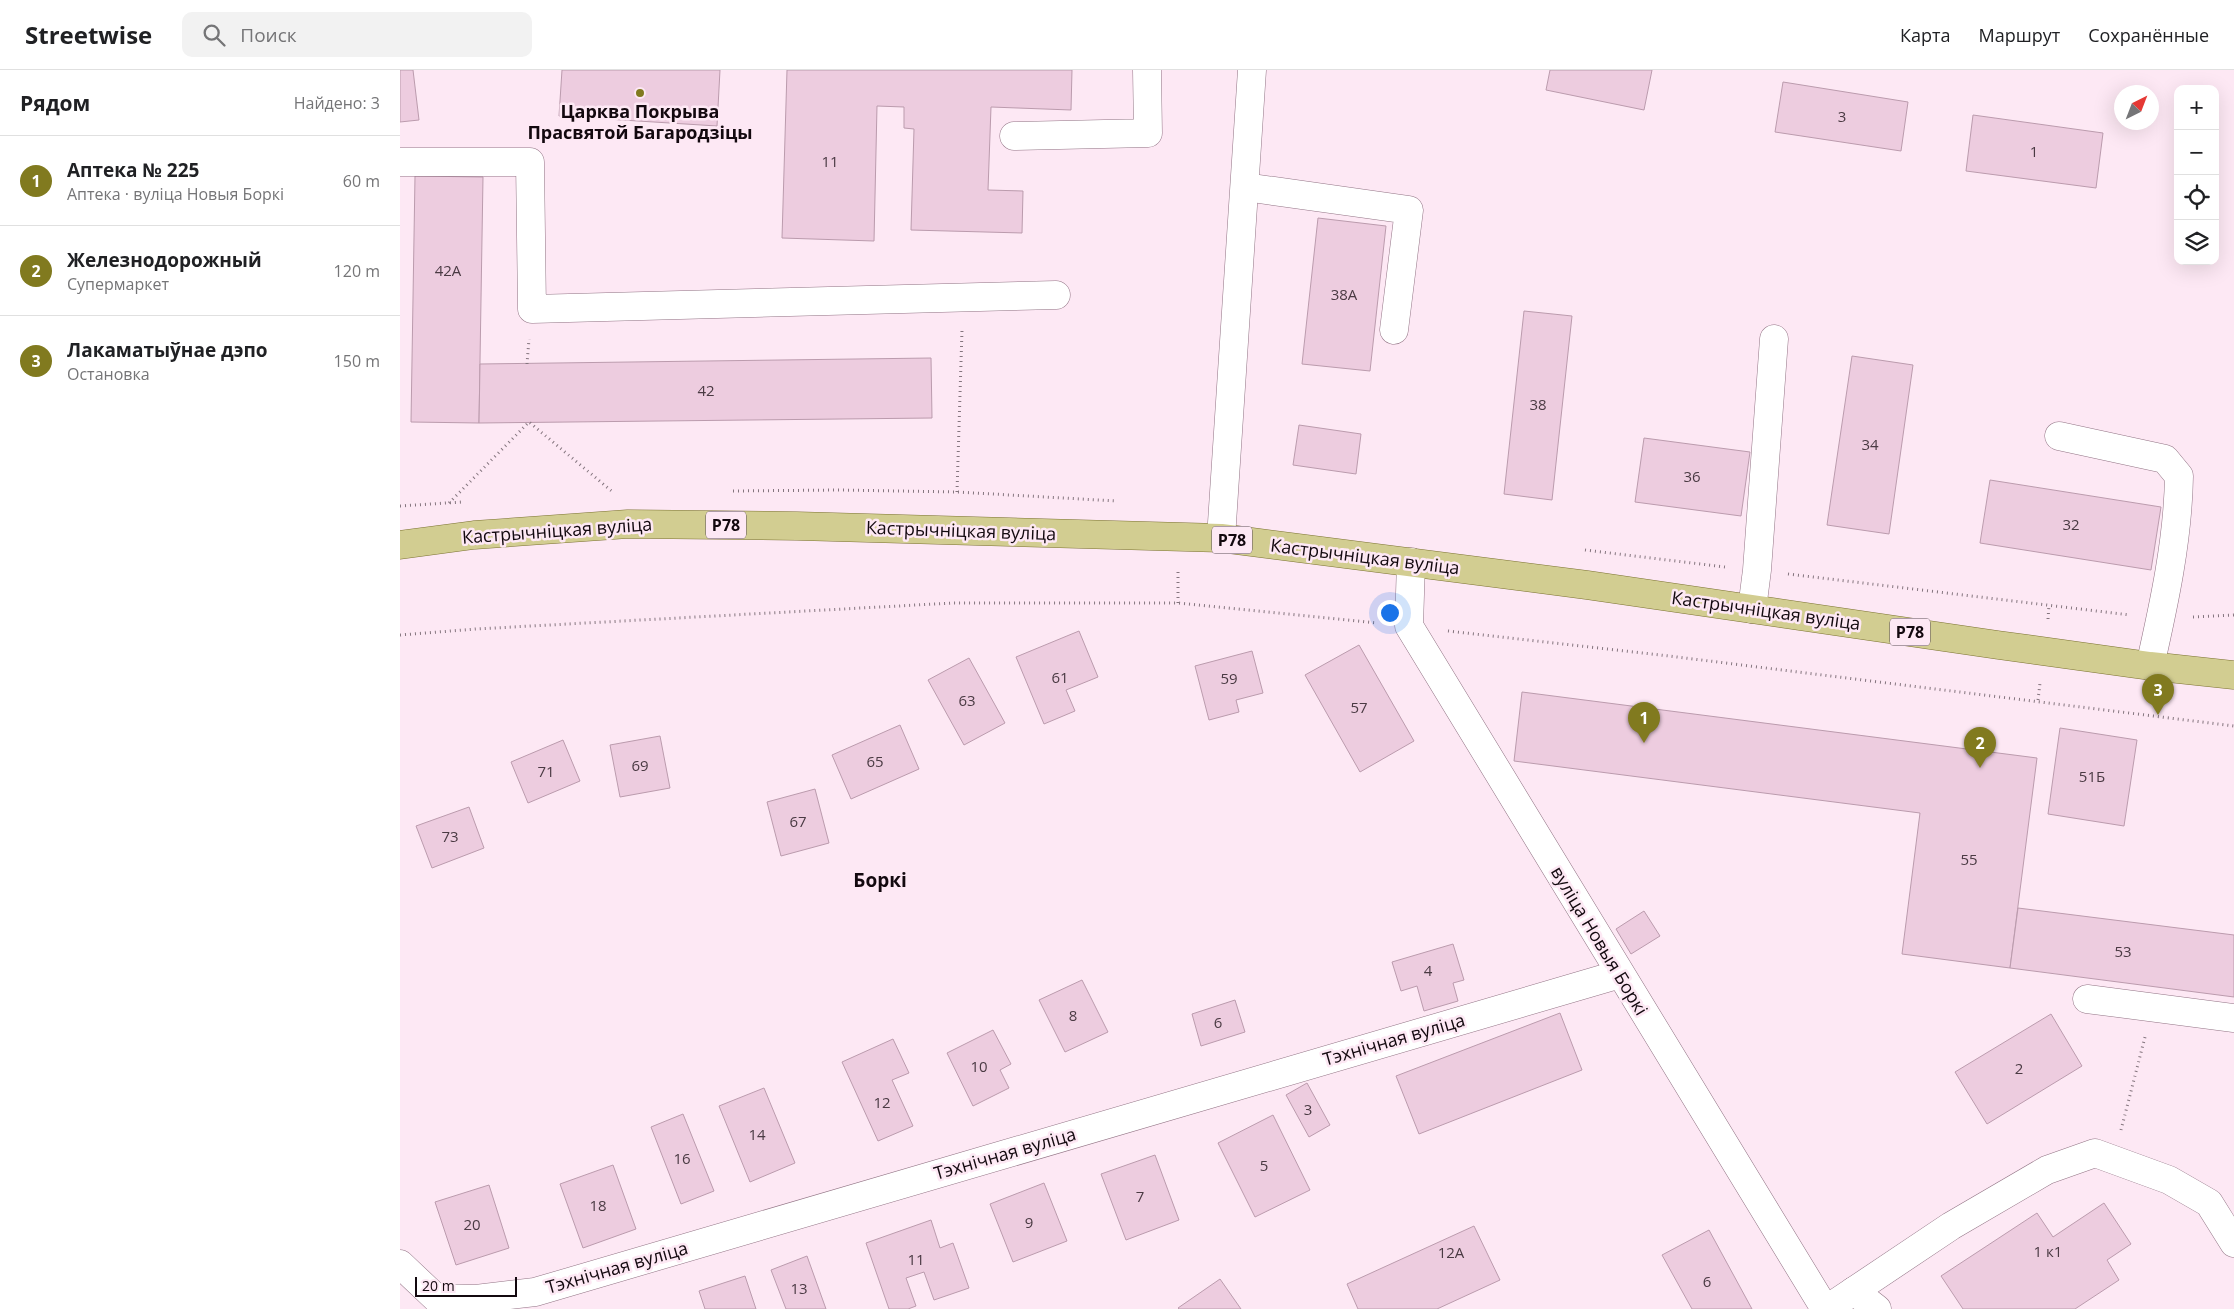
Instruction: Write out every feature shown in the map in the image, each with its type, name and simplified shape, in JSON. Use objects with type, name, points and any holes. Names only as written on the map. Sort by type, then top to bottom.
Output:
[{"type":"main road","name":"Кастрычніцкая вуліца","points":[[400,545],[474,535],[628,524],[797,526],[1221,538],[1411,562],[2150,666],[2234,676]]},
{"type":"street","points":[[1014,136],[1148,133],[1147,70]]},
{"type":"street","points":[[1221,538],[1252,70]]},
{"type":"street","points":[[400,162],[530,162],[532,309],[1056,295]]},
{"type":"street","points":[[1245,187],[1409,210],[1394,330]]},
{"type":"street","points":[[1752,609],[1757,570],[1774,340]]},
{"type":"street","points":[[2059,436],[2164,458],[2179,476],[2179,509],[2161,618],[2150,666]]},
{"type":"street","points":[[1409,626],[1411,562]]},
{"type":"street","name":"вуліца Новыя Боркі","points":[[1409,626],[1826,1309]]},
{"type":"street","name":"Тэхнічная вуліца","points":[[400,1264],[436,1298],[476,1299],[534,1292],[1620,974]]},
{"type":"street","points":[[2087,999],[2234,1018]]},
{"type":"street","points":[[1826,1309],[1952,1226],[2046,1170],[2095,1153],[2169,1180],[2209,1203],[2234,1243]]},
{"type":"street","points":[[1854,1291],[1877,1309]]},
{"type":"path","points":[[957,492],[962,297]]},
{"type":"path","points":[[449,503],[529,422],[615,493]]},
{"type":"path","points":[[400,635],[486,628],[953,602],[1178,603],[1409,626],[1669,656],[2234,726]]},
{"type":"path","points":[[2122,1128],[2138,1064]]},
{"type":"building","points":[[400,70],[413,70],[419,120],[400,122]]},
{"type":"building","name":"Царква Покрыва Прасвятой Багародзіцы","points":[[562,70],[720,70],[717,126],[559,116]]},
{"type":"building","points":[[787,70],[1072,70],[1071,110],[991,107],[988,190],[1023,191],[1022,233],[911,230],[914,129],[904,128],[904,107],[877,106],[874,241],[782,238]]},
{"type":"building","points":[[1550,70],[1652,70],[1644,110],[1546,90]]},
{"type":"building","points":[[1783,82],[1908,102],[1901,151],[1775,132]]},
{"type":"building","points":[[1973,115],[2103,133],[2096,188],[1966,171]]},
{"type":"building","points":[[415,176],[483,177],[479,423],[411,422]]},
{"type":"building","points":[[1318,218],[1386,226],[1370,371],[1302,364]]},
{"type":"building","points":[[1524,311],[1572,316],[1552,500],[1504,494]]},
{"type":"building","points":[[1852,356],[1913,365],[1889,534],[1827,525]]},
{"type":"building","points":[[931,358],[932,418],[479,423],[480,364]]},
{"type":"building","points":[[1299,425],[1361,434],[1356,474],[1293,465]]},
{"type":"building","points":[[1644,438],[1750,452],[1741,516],[1635,502]]},
{"type":"building","points":[[1990,480],[2161,507],[2151,570],[1980,543]]},
{"type":"building","points":[[1079,631],[1098,677],[1066,690],[1075,711],[1044,724],[1016,657]]},
{"type":"building","points":[[1359,645],[1414,741],[1360,772],[1305,675]]},
{"type":"building","points":[[1252,651],[1263,693],[1236,700],[1239,712],[1209,720],[1195,666]]},
{"type":"building","points":[[969,658],[1005,723],[964,745],[928,680]]},
{"type":"building","points":[[1522,692],[2037,758],[2010,968],[1902,954],[1920,813],[1514,761]]},
{"type":"building","points":[[900,725],[919,769],[851,799],[832,755]]},
{"type":"building","points":[[2060,728],[2137,740],[2124,826],[2048,814]]},
{"type":"building","points":[[660,736],[670,788],[620,797],[610,745]]},
{"type":"building","points":[[563,740],[580,781],[528,803],[511,762]]},
{"type":"building","points":[[815,789],[829,843],[781,856],[767,802]]},
{"type":"building","points":[[469,807],[484,848],[432,868],[416,826]]},
{"type":"building","points":[[2018,908],[2234,935],[2234,997],[2010,968]]},
{"type":"building","points":[[1644,911],[1660,936],[1631,954],[1616,929]]},
{"type":"building","points":[[1453,944],[1464,980],[1453,983],[1458,1001],[1424,1011],[1417,986],[1401,991],[1392,962]]},
{"type":"building","points":[[1082,980],[1108,1032],[1065,1052],[1039,1000]]},
{"type":"building","points":[[1235,1000],[1245,1032],[1201,1046],[1192,1014]]},
{"type":"building","points":[[1560,1013],[1582,1070],[1419,1134],[1396,1076]]},
{"type":"building","points":[[2051,1014],[2082,1066],[1987,1124],[1955,1072]]},
{"type":"building","points":[[993,1030],[1011,1064],[1000,1070],[1009,1088],[973,1106],[947,1053]]},
{"type":"building","points":[[893,1039],[909,1073],[892,1080],[913,1126],[878,1141],[842,1062]]},
{"type":"building","points":[[1307,1083],[1330,1125],[1309,1137],[1286,1095]]},
{"type":"building","points":[[764,1088],[795,1163],[750,1182],[719,1106]]},
{"type":"building","points":[[683,1114],[714,1191],[681,1204],[651,1127]]},
{"type":"building","points":[[1273,1115],[1310,1190],[1255,1217],[1218,1143]]},
{"type":"building","points":[[1155,1155],[1179,1220],[1126,1240],[1101,1174]]},
{"type":"building","points":[[613,1165],[636,1229],[583,1248],[560,1184]]},
{"type":"building","points":[[1044,1183],[1067,1241],[1013,1262],[990,1204]]},
{"type":"building","points":[[489,1185],[509,1248],[456,1265],[435,1202]]},
{"type":"building","points":[[2104,1203],[2131,1244],[2107,1260],[2119,1280],[2075,1309],[1963,1309],[1941,1276],[2037,1213],[2053,1237]]},
{"type":"building","points":[[931,1220],[940,1248],[953,1243],[969,1288],[934,1300],[924,1272],[906,1278],[916,1306],[908,1309],[889,1309],[866,1243]]},
{"type":"building","points":[[1474,1226],[1500,1280],[1437,1309],[1358,1309],[1347,1284]]},
{"type":"building","points":[[1709,1230],[1752,1309],[1692,1309],[1662,1255]]},
{"type":"building","points":[[807,1256],[826,1309],[786,1309],[771,1270]]},
{"type":"building","points":[[745,1276],[756,1309],[705,1309],[699,1291]]},
{"type":"building","points":[[1220,1279],[1241,1309],[1178,1308]]},
{"type":"place","name":"Царква Покрыва Прасвятой Багародзіцы","points":[[640,93]]},
{"type":"place","name":"Лакаматыўнае дэпо","points":[[2158,715]]},
{"type":"place","name":"Аптека № 225","points":[[1644,743]]},
{"type":"place","name":"Железнодорожный","points":[[1980,768]]},
{"type":"district","name":"Боркі","points":[[880,880]]}]
